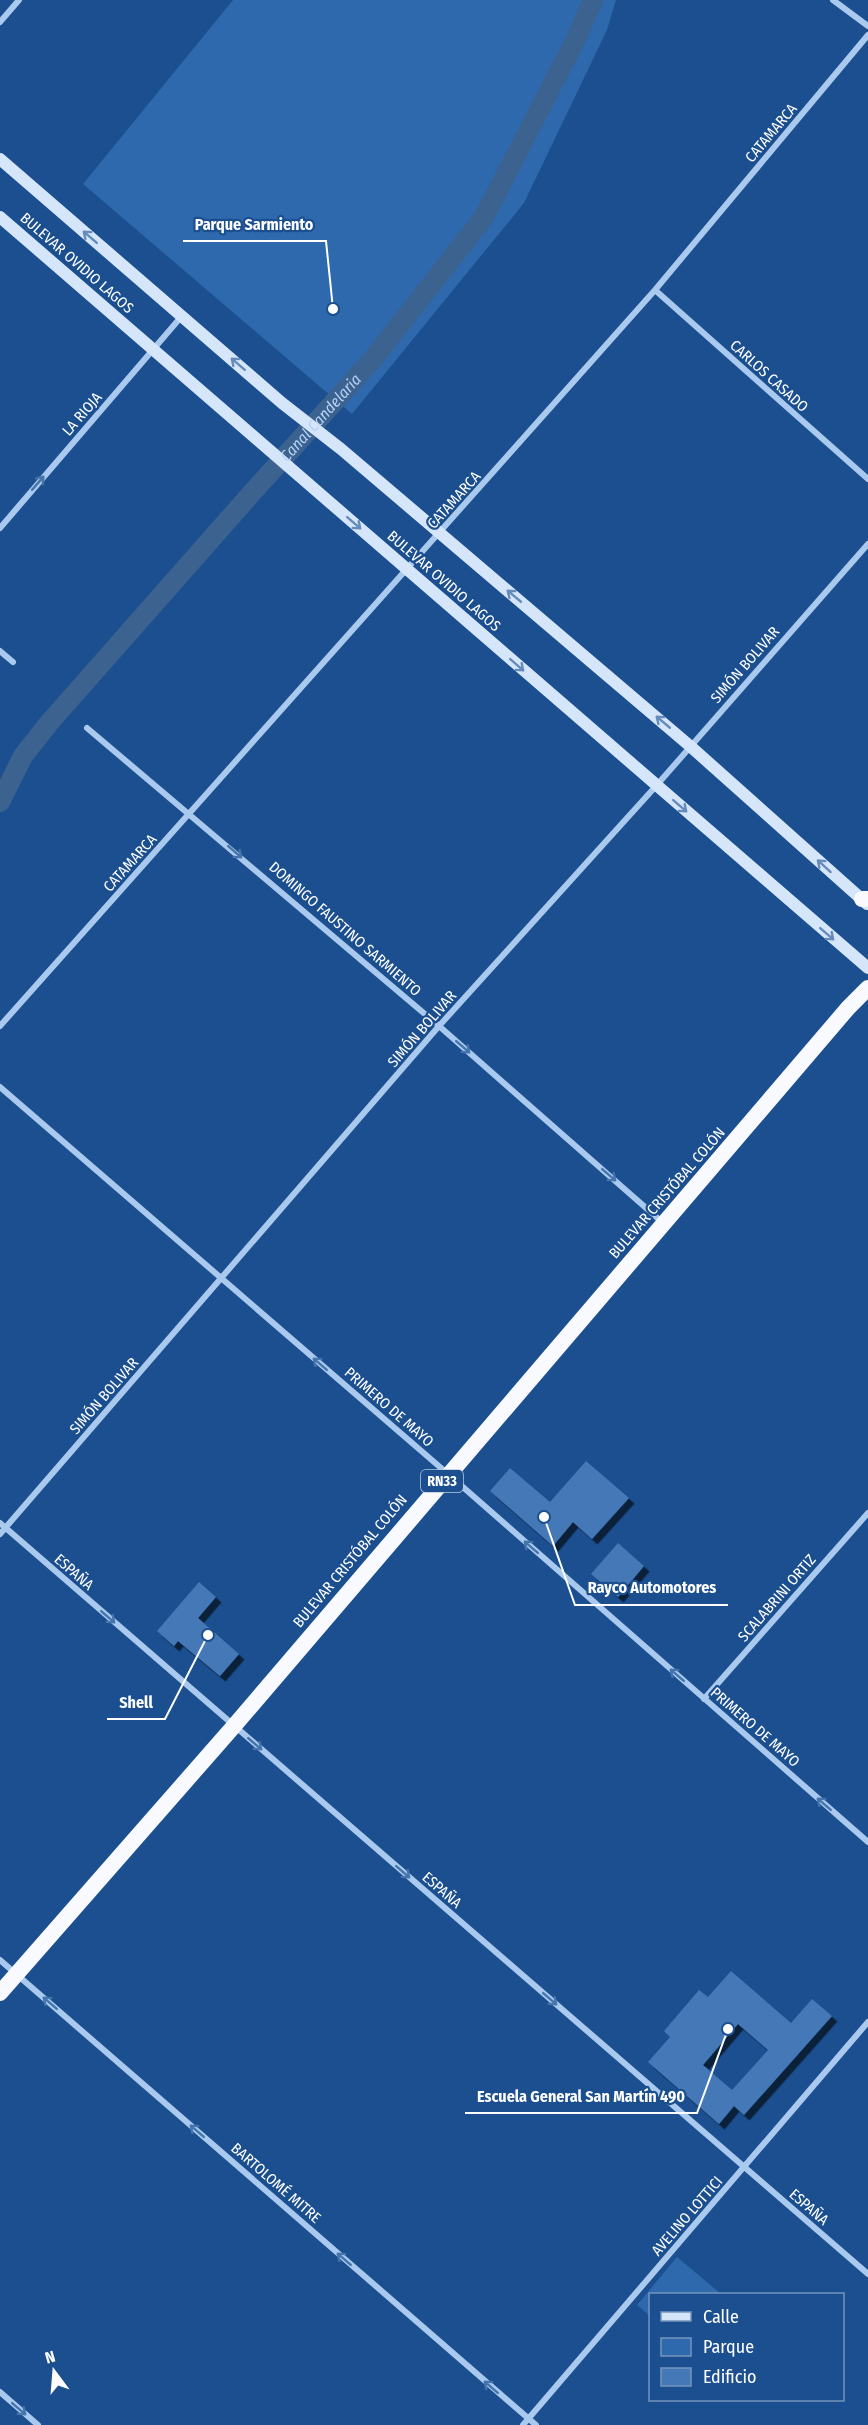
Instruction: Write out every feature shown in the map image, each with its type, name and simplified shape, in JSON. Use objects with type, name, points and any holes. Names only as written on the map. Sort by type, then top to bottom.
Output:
[{"type":"highway","name":"BULEVAR CRISTÓBAL COLÓN","points":[[0,1993],[234,1726],[848,1008],[868,988]]},
{"type":"main road","name":"BULEVAR OVIDIO LAGOS","points":[[0,159],[282,403],[341,449],[690,746],[866,901]]},
{"type":"main road","name":"BULEVAR OVIDIO LAGOS","points":[[0,217],[868,968]]},
{"type":"street","points":[[0,22],[19,0]]},
{"type":"street","points":[[833,0],[868,26]]},
{"type":"street","name":"CATAMARCA","points":[[0,1026],[655,290],[868,35]]},
{"type":"street","name":"CARLOS CASADO","points":[[655,290],[868,479]]},
{"type":"street","name":"LA RIOJA","points":[[0,528],[182,316]]},
{"type":"street","name":"SIMÓN BOLIVAR","points":[[0,1534],[3,1526],[222,1279],[439,1026],[656,786],[868,544]]},
{"type":"street","points":[[0,651],[13,663]]},
{"type":"street","name":"DOMINGO FAUSTINO SARMIENTO","points":[[87,728],[439,1026],[665,1224]]},
{"type":"street","name":"PRIMERO DE MAYO","points":[[0,1087],[448,1474],[868,1842]]},
{"type":"street","name":"SCALABRINI ORTIZ","points":[[704,1699],[868,1514]]},
{"type":"street","name":"ESPAÑA","points":[[3,1526],[868,2274]]},
{"type":"street","name":"BARTOLOMÉ MITRE","points":[[0,1960],[536,2425]]},
{"type":"street","name":"AVELINO LOTTICI","points":[[524,2425],[868,2022]]},
{"type":"street","points":[[0,2392],[38,2425]]},
{"type":"green space","points":[[233,0],[616,0],[607,30],[524,203],[352,414],[83,184]]},
{"type":"green space","points":[[677,2257],[720,2293],[649,2293],[649,2315],[637,2305]]},
{"type":"building","points":[[586,1461],[629,1498],[592,1539],[573,1522],[553,1546],[490,1491],[510,1468],[550,1502]]},
{"type":"building","points":[[618,1543],[644,1566],[618,1597],[591,1574]]},
{"type":"building","points":[[199,1582],[216,1597],[198,1618],[239,1654],[220,1676],[178,1641],[174,1646],[157,1631]]},
{"type":"building","points":[[731,1971],[791,2023],[812,1999],[832,2016],[744,2115],[734,2106],[719,2124],[648,2062],[670,2037],[664,2031],[699,1990],[708,1997]],"holes":[[[738,2024],[768,2050],[732,2090],[703,2065]]]},
{"type":"waterway","name":"Canal Candelaria","points":[[0,802],[23,756],[49,723],[373,359],[484,217],[575,41],[593,0]]},
{"type":"place","name":"Parque Sarmiento","points":[[333,309]]},
{"type":"place","name":"Rayco Automotores","points":[[544,1517]]},
{"type":"place","name":"Shell","points":[[208,1635]]},
{"type":"place","name":"Escuela General San Martín 490","points":[[728,2029]]}]
